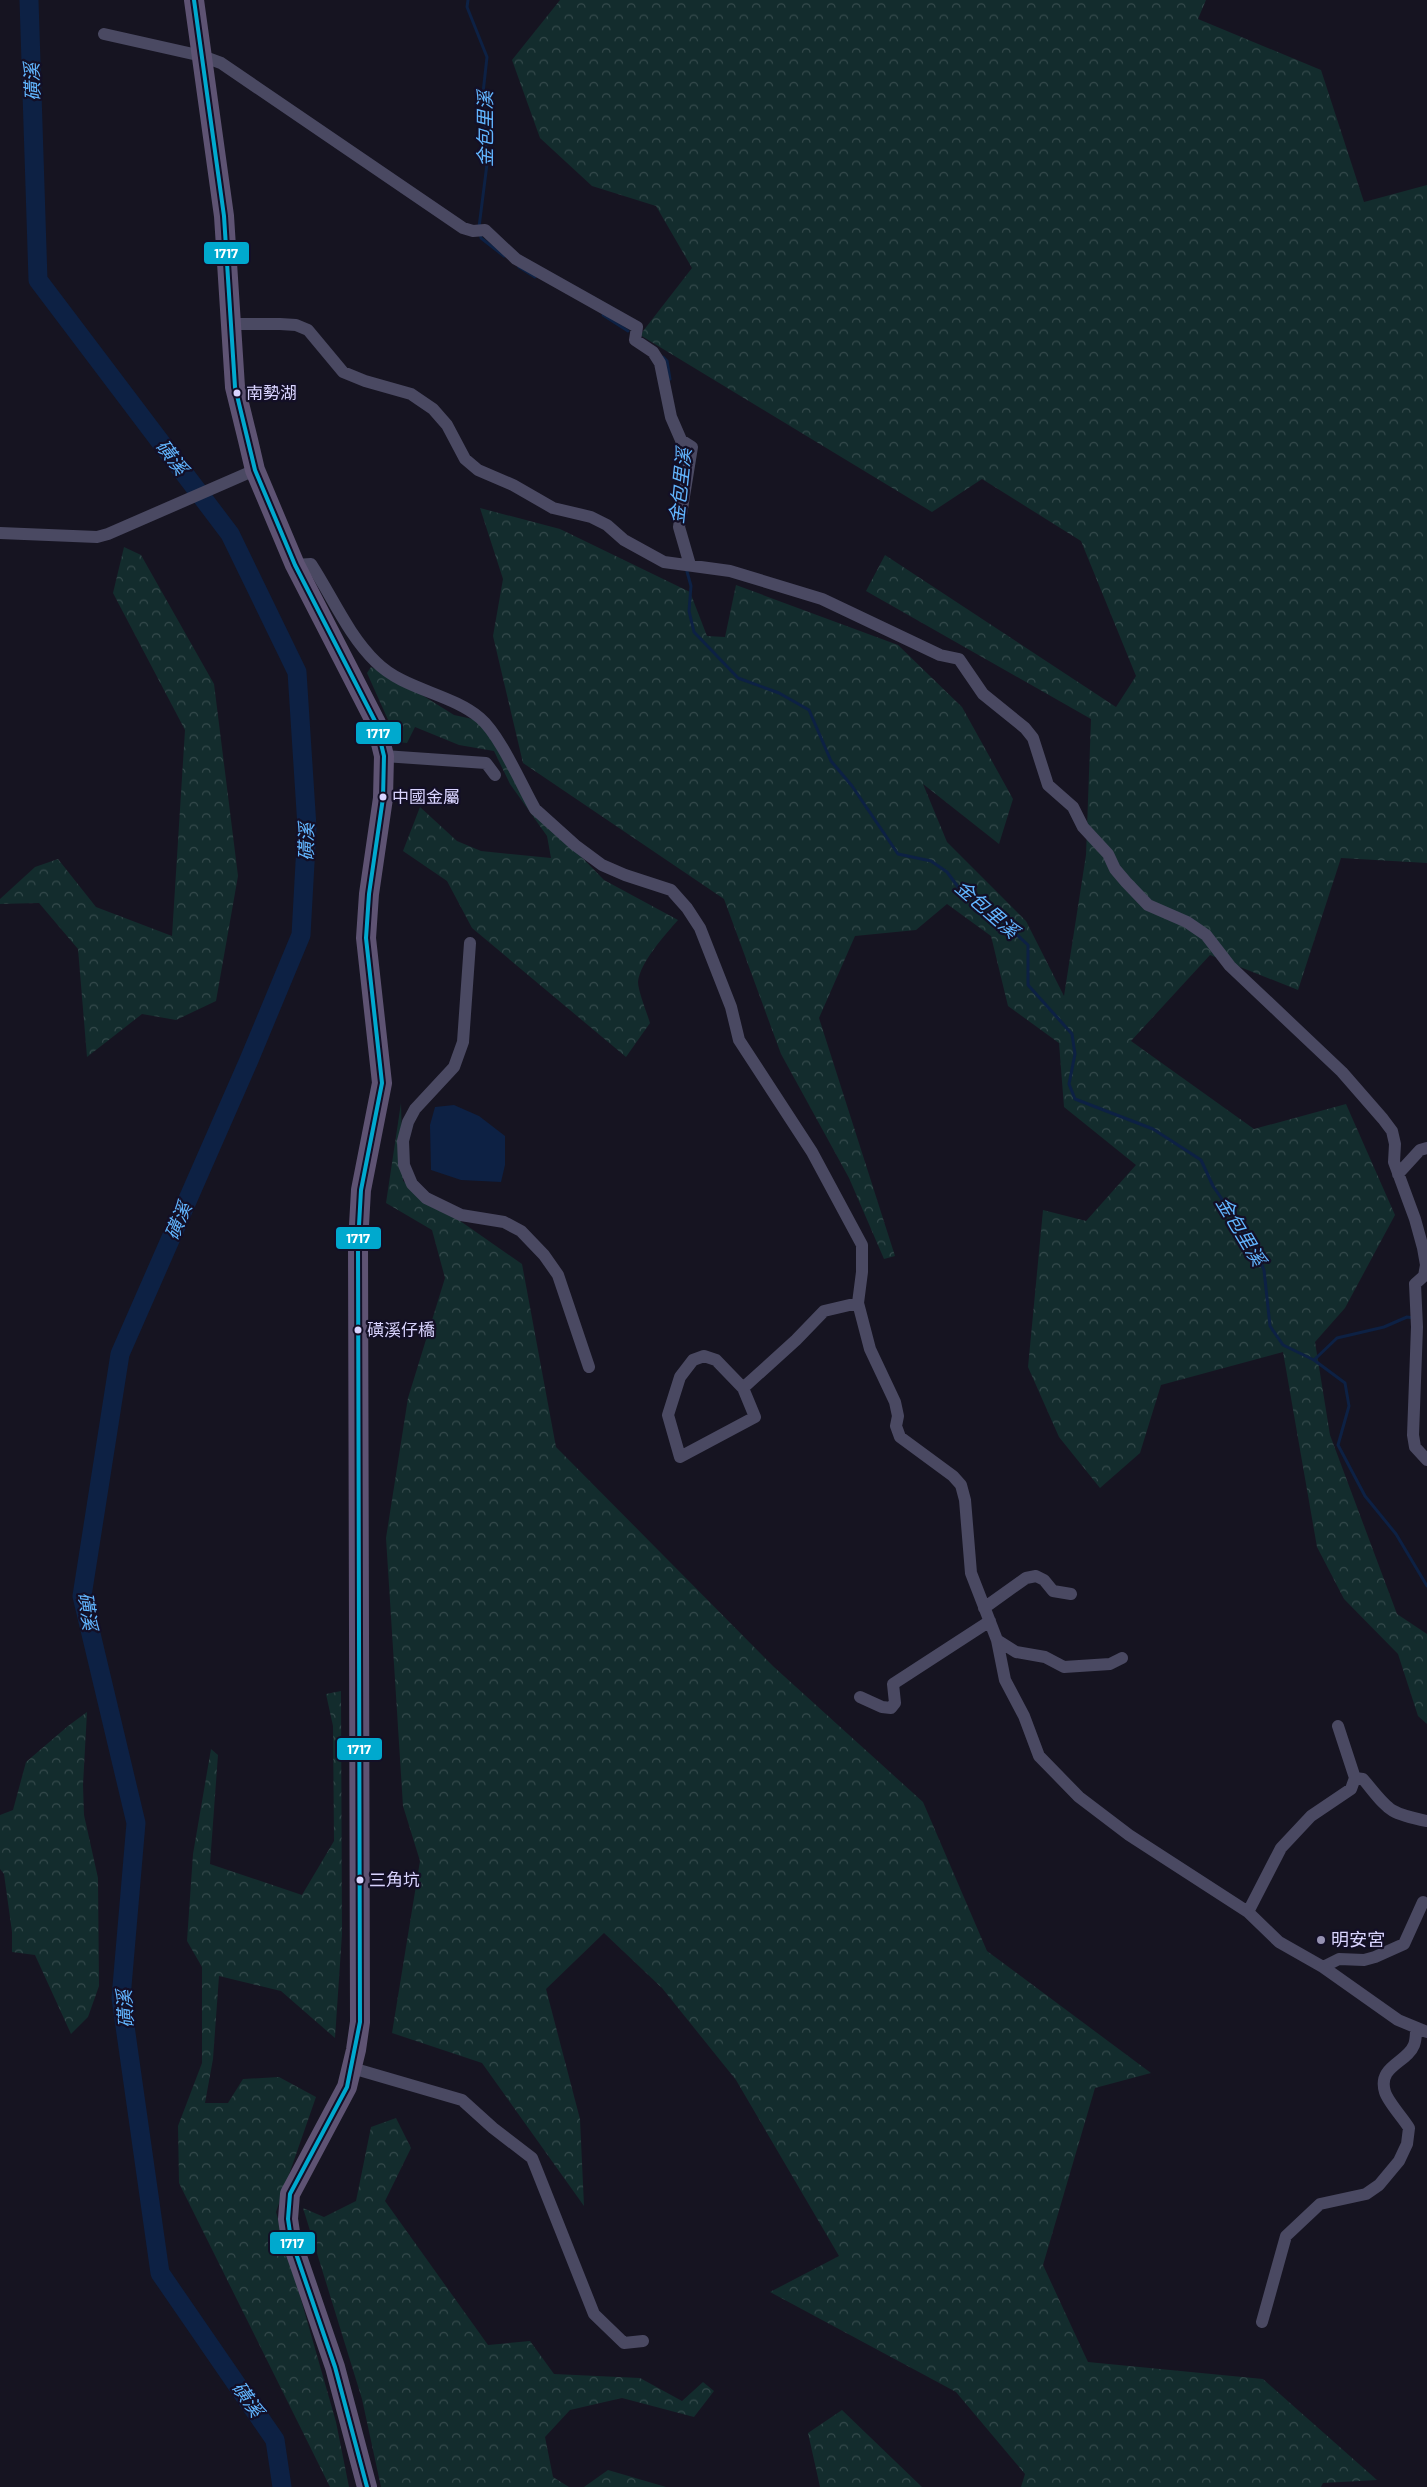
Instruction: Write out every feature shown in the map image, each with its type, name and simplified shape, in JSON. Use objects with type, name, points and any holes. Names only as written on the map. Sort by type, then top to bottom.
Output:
[{"type":"main road","points":[[194,0],[224,216],[229,324],[235,387],[255,470],[295,565],[376,723],[384,756],[383,798],[369,894],[366,938],[382,1083],[362,1190],[358,1243],[360,2022],[347,2087],[290,2194],[288,2219],[291,2238],[335,2367],[367,2487]]},
{"type":"street","points":[[104,34],[202,56],[221,63],[463,228],[479,231],[516,259],[637,328],[636,340],[653,352],[660,363],[671,418],[685,442],[692,447],[679,527],[684,565]]},
{"type":"street","points":[[229,324],[296,325],[308,330],[343,372],[365,381],[410,394],[433,410],[447,425],[466,459],[478,470],[513,485],[553,508],[591,517],[607,524],[632,545],[664,562],[730,571],[822,599],[940,655],[958,659],[982,694],[1033,738],[1048,785],[1072,807],[1083,828],[1108,854],[1115,869],[1126,882],[1148,905],[1187,922],[1206,935],[1230,966],[1342,1072],[1383,1120],[1394,1138],[1394,1162],[1415,1219],[1426,1265],[1424,1276],[1415,1284],[1417,1327],[1413,1435],[1415,1447],[1427,1460]]},
{"type":"street","points":[[0,533],[97,537],[108,534],[255,470]]},
{"type":"street","points":[[295,565],[311,564],[350,628],[376,663],[403,680],[468,711],[484,723],[535,809],[544,818],[602,864],[625,875],[659,884],[671,890],[687,908],[700,928],[731,1007],[739,1040],[812,1152],[862,1245],[862,1272],[858,1303],[870,1349],[895,1402],[898,1416],[896,1426],[900,1437],[953,1476],[961,1486],[965,1500],[971,1573],[996,1640],[1004,1680],[1024,1716],[1039,1756],[1079,1797],[1130,1835],[1248,1912],[1279,1942],[1323,1966],[1398,2020],[1422,2030],[1409,2052],[1390,2066],[1385,2079],[1385,2092],[1409,2128],[1406,2144],[1399,2161],[1372,2192],[1320,2204],[1286,2236],[1262,2322]]},
{"type":"street","points":[[384,756],[486,763],[495,775]]},
{"type":"street","points":[[470,943],[463,1042],[454,1067],[415,1109],[408,1122],[403,1142],[404,1165],[412,1184],[426,1198],[461,1215],[504,1222],[521,1231],[544,1255],[558,1275],[589,1367]]},
{"type":"street","points":[[1398,1174],[1420,1150],[1427,1148]]},
{"type":"street","points":[[743,1388],[824,1311],[858,1303]]},
{"type":"street","points":[[704,1356],[716,1360],[743,1388],[755,1417],[680,1457],[668,1415],[680,1377],[693,1360],[704,1356]]},
{"type":"street","points":[[984,1608],[1026,1578],[1036,1576],[1044,1580],[1053,1591],[1071,1594]]},
{"type":"street","points":[[860,1697],[882,1707],[891,1708],[894,1703],[894,1684],[990,1621]]},
{"type":"street","points":[[996,1640],[1016,1652],[1045,1658],[1064,1667],[1110,1664],[1122,1658]]},
{"type":"street","points":[[1248,1912],[1280,1848],[1311,1816],[1351,1789],[1355,1778],[1338,1726]]},
{"type":"street","points":[[1355,1778],[1364,1778],[1387,1808],[1397,1815],[1427,1821]]},
{"type":"street","points":[[1323,1966],[1339,1959],[1364,1960],[1404,1944],[1423,1902]]},
{"type":"street","points":[[352,2068],[462,2100],[532,2158],[594,2314],[624,2343],[643,2341]]},
{"type":"green space","points":[[560,0],[1206,0],[1198,19],[1321,70],[1364,202],[1427,185],[1427,863],[1341,858],[1298,990],[1210,955],[1131,1041],[1254,1129],[1346,1104],[1395,1215],[1345,1308],[1315,1342],[1330,1435],[1397,1614],[1427,1634],[1427,1724],[1418,1716],[1398,1654],[1344,1599],[1317,1547],[1283,1352],[1161,1385],[1140,1453],[1100,1488],[1059,1437],[1028,1367],[1043,1210],[1086,1221],[1136,1165],[1064,1107],[1059,1043],[1008,1006],[991,936],[947,904],[916,930],[855,936],[819,1018],[895,1256],[884,1259],[849,1178],[781,1054],[724,899],[523,763],[493,636],[503,579],[480,508],[560,529],[690,592],[707,636],[725,637],[736,585],[898,645],[962,707],[1013,799],[999,844],[923,784],[947,842],[1026,921],[1064,996],[1086,855],[1091,719],[866,591],[885,555],[1116,707],[1136,676],[1081,541],[982,479],[932,512],[640,335],[692,268],[656,206],[592,186],[540,138],[512,60]]},
{"type":"green space","points":[[124,547],[141,555],[214,684],[238,876],[216,1001],[176,1020],[142,1014],[87,1057],[78,949],[39,903],[0,904],[0,899],[35,867],[58,859],[96,907],[172,936],[185,730],[113,593]]},
{"type":"green space","points":[[371,667],[390,675],[454,715],[477,720],[560,835],[604,880],[678,920],[654,949],[643,966],[638,986],[650,1023],[626,1057],[472,928],[447,881],[403,851],[420,807],[457,841],[481,851],[551,858],[547,836],[510,784],[494,751],[459,745],[415,727],[407,743],[398,742],[367,673]]},
{"type":"green space","points":[[401,1103],[403,1181],[522,1264],[556,1447],[774,1667],[923,1802],[987,1951],[1151,2073],[1095,2088],[1043,2265],[1088,2362],[1263,2379],[1377,2480],[1323,2483],[1321,2487],[1021,2487],[1025,2474],[956,2392],[770,2292],[839,2256],[736,2080],[662,1988],[604,1933],[546,1989],[580,2119],[584,2206],[482,2063],[392,2033],[420,1861],[403,1806],[386,1538],[408,1398],[445,1278],[432,1230],[386,1203]]},
{"type":"green space","points":[[341,1691],[342,1934],[335,2038],[281,1991],[219,1976],[213,2059],[205,2103],[228,2103],[243,2079],[279,2077],[316,2097],[276,2212],[336,2422],[349,2487],[330,2487],[179,2183],[178,2126],[202,2063],[202,1967],[187,1941],[193,1854],[211,1749],[218,1755],[210,1864],[302,1895],[334,1841],[333,1726],[326,1694]]},
{"type":"green space","points":[[87,1712],[83,1785],[84,1815],[98,1878],[99,1986],[88,2017],[71,2034],[35,1955],[12,1952],[12,1932],[4,1874],[0,1869],[0,1815],[13,1810],[26,1762]]},
{"type":"green space","points":[[396,2118],[411,2148],[385,2201],[488,2345],[530,2341],[554,2374],[640,2378],[682,2401],[703,2382],[714,2391],[694,2417],[622,2398],[570,2410],[545,2437],[553,2477],[569,2487],[381,2487],[362,2399],[303,2208],[324,2217],[356,2201],[371,2127]]},
{"type":"green space","points":[[842,2410],[922,2487],[820,2487],[808,2433]]},
{"type":"green space","points":[[608,2470],[666,2487],[584,2487]]},
{"type":"water","points":[[454,1105],[479,1116],[505,1136],[505,1165],[501,1182],[461,1180],[431,1170],[430,1125],[435,1107]]},
{"type":"waterway","name":"磺溪","points":[[29,0],[38,280],[230,534],[297,672],[307,827],[301,935],[249,1060],[120,1354],[82,1596],[136,1823],[121,1998],[160,2273],[275,2440],[282,2487]]},
{"type":"waterway","name":"金包里溪","points":[[468,0],[467,7],[487,57],[483,93],[487,164],[479,227]]},
{"type":"waterway","name":"金包里溪","points":[[480,233],[481,238],[504,256]]},
{"type":"waterway","name":"金包里溪","points":[[519,267],[535,277]]},
{"type":"waterway","name":"金包里溪","points":[[603,315],[628,331]]},
{"type":"waterway","name":"金包里溪","points":[[663,357],[667,361],[670,379]]},
{"type":"waterway","name":"金包里溪","points":[[681,474],[685,445]]},
{"type":"waterway","name":"金包里溪","points":[[686,568],[691,586],[689,611],[694,632],[738,678],[779,693],[809,710],[831,761],[852,786],[898,854],[931,861],[947,872],[961,891],[986,906],[1028,945],[1028,985],[1072,1034],[1075,1054],[1069,1084],[1075,1099],[1153,1129],[1201,1160],[1213,1186],[1254,1246],[1264,1270],[1270,1326],[1283,1345],[1314,1360],[1345,1383],[1349,1406],[1338,1445],[1365,1496],[1396,1534],[1427,1586]]},
{"type":"waterway","points":[[1314,1360],[1337,1338],[1384,1327],[1407,1317],[1414,1318]]},
{"type":"transit line","name":"1717","points":[[194,0],[224,216],[235,387],[255,470],[295,565],[376,723],[384,756],[383,798],[369,894],[366,938],[382,1083],[361,1190],[358,1243],[360,2022],[347,2087],[290,2194],[288,2219],[291,2239],[335,2367],[367,2487]]},
{"type":"place","name":"南勢湖","points":[[237,393]]},
{"type":"place","name":"中國金屬","points":[[383,797]]},
{"type":"place","name":"磺溪仔橋","points":[[358,1330]]},
{"type":"place","name":"三角坑","points":[[360,1880]]},
{"type":"place","name":"明安宮","points":[[1321,1940]]}]
